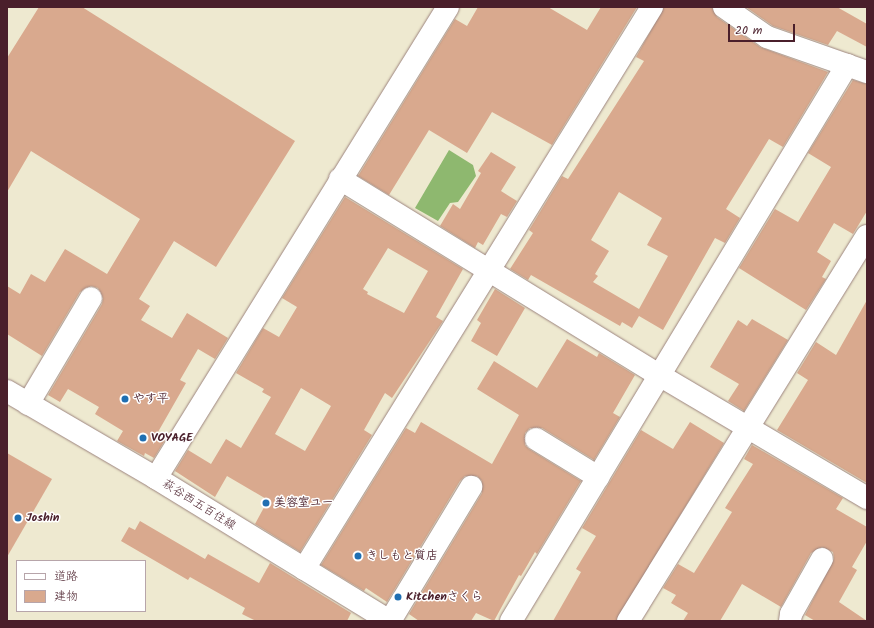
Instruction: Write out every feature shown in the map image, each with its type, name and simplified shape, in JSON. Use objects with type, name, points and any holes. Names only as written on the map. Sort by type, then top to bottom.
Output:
[{"type":"street","points":[[156,478],[448,7]]},
{"type":"street","points":[[304,569],[487,269],[652,7]]},
{"type":"street","points":[[512,621],[659,375],[857,69],[767,37],[724,7]]},
{"type":"street","points":[[340,179],[659,375],[867,498]]},
{"type":"street","points":[[628,621],[747,427],[867,236]]},
{"type":"street","points":[[28,404],[91,298]]},
{"type":"street","name":"萩谷西五百住線","points":[[7,391],[156,478],[390,621]]},
{"type":"street","points":[[536,439],[598,477]]},
{"type":"street","points":[[390,621],[471,487]]},
{"type":"street","points":[[790,621],[791,614],[822,559]]},
{"type":"green space","points":[[449,150],[473,165],[476,176],[458,202],[450,203],[438,221],[415,208]]},
{"type":"building","points":[[39,7],[82,7],[295,141],[216,267],[174,241],[139,299],[150,306],[141,320],[172,338],[187,313],[228,338],[215,359],[198,349],[180,380],[186,383],[158,432],[167,437],[154,458],[145,453],[144,456],[117,441],[123,431],[95,414],[99,407],[68,389],[60,402],[48,395],[102,304],[103,298],[98,288],[91,286],[80,292],[42,356],[7,334],[7,286],[20,294],[31,274],[45,282],[65,249],[107,274],[140,219],[31,151],[7,192],[7,58]]},
{"type":"building","points":[[478,7],[548,7],[587,30],[601,7],[637,7],[552,145],[492,112],[467,153],[429,130],[389,195],[358,176],[455,19],[467,26]]},
{"type":"building","points":[[664,7],[712,7],[717,17],[760,47],[828,72],[783,147],[769,139],[726,209],[740,218],[725,243],[715,238],[663,330],[639,316],[632,328],[622,322],[620,326],[531,275],[528,280],[510,269],[533,233],[529,230],[562,176],[568,179],[644,61],[636,57]],"holes":[[[619,192],[662,218],[647,245],[668,256],[639,309],[593,282],[598,276],[595,274],[609,251],[591,240]]]},
{"type":"building","points":[[746,7],[837,7],[867,24],[867,47],[837,31],[828,45],[773,26]]},
{"type":"building","points":[[853,80],[867,84],[867,211],[853,234],[834,223],[817,252],[831,261],[822,277],[826,279],[806,310],[739,268],[775,209],[798,222],[831,167],[808,153]]},
{"type":"building","points":[[491,152],[516,167],[501,191],[517,201],[507,217],[501,214],[483,245],[478,242],[475,248],[440,226],[453,204],[460,209],[481,173],[478,171]]},
{"type":"building","points":[[345,197],[463,269],[436,317],[443,321],[392,398],[385,393],[364,430],[372,435],[300,552],[255,524],[268,500],[227,476],[215,497],[175,471],[188,450],[211,464],[226,439],[241,448],[271,397],[262,392],[264,389],[236,373],[263,328],[279,337],[297,307],[282,298]],"holes":[[[388,248],[428,271],[404,313],[367,294],[368,292],[363,289]],[[301,388],[331,406],[305,451],[275,434]]]},
{"type":"building","points":[[495,289],[525,308],[497,356],[471,341],[481,323],[477,320]]},
{"type":"building","points":[[867,300],[867,483],[777,430],[808,380],[797,373],[816,342],[836,355]]},
{"type":"building","points":[[752,319],[788,340],[744,411],[728,401],[739,384],[710,367],[738,320],[747,326]]},
{"type":"building","points":[[567,339],[597,357],[599,353],[635,375],[613,413],[620,417],[594,460],[542,428],[530,428],[525,433],[525,445],[529,449],[581,481],[537,554],[535,552],[521,576],[519,575],[494,621],[476,613],[471,621],[419,621],[409,614],[482,493],[482,481],[477,476],[465,476],[460,481],[387,602],[366,588],[364,591],[321,565],[406,428],[415,433],[421,422],[492,464],[519,415],[477,389],[494,361],[537,388]]},
{"type":"building","points":[[690,422],[724,443],[616,621],[553,621],[581,572],[576,569],[596,536],[582,528],[641,430],[673,449]]},
{"type":"building","points":[[752,445],[843,498],[836,509],[867,527],[867,541],[852,567],[857,570],[839,602],[867,621],[815,621],[805,615],[834,559],[833,552],[822,547],[811,553],[781,607],[742,584],[720,621],[683,621],[688,613],[671,603],[676,595],[663,588],[678,564],[694,573],[732,512],[725,508],[753,464],[744,459]]},
{"type":"building","name":"Joshin","points":[[7,453],[52,479],[7,557]]},
{"type":"building","points":[[140,521],[205,559],[208,554],[259,583],[270,563],[351,613],[347,621],[256,621],[242,614],[245,608],[190,577],[188,580],[121,541],[129,527],[135,530]]},
{"type":"place","name":"やす平","points":[[125,399]]},
{"type":"place","name":"VOYAGE","points":[[143,438]]},
{"type":"place","name":"美容室ユー","points":[[266,503]]},
{"type":"place","name":"Joshin","points":[[18,518]]},
{"type":"place","name":"きしもと質店","points":[[358,556]]},
{"type":"place","name":"Kitchenさくら","points":[[398,597]]}]
